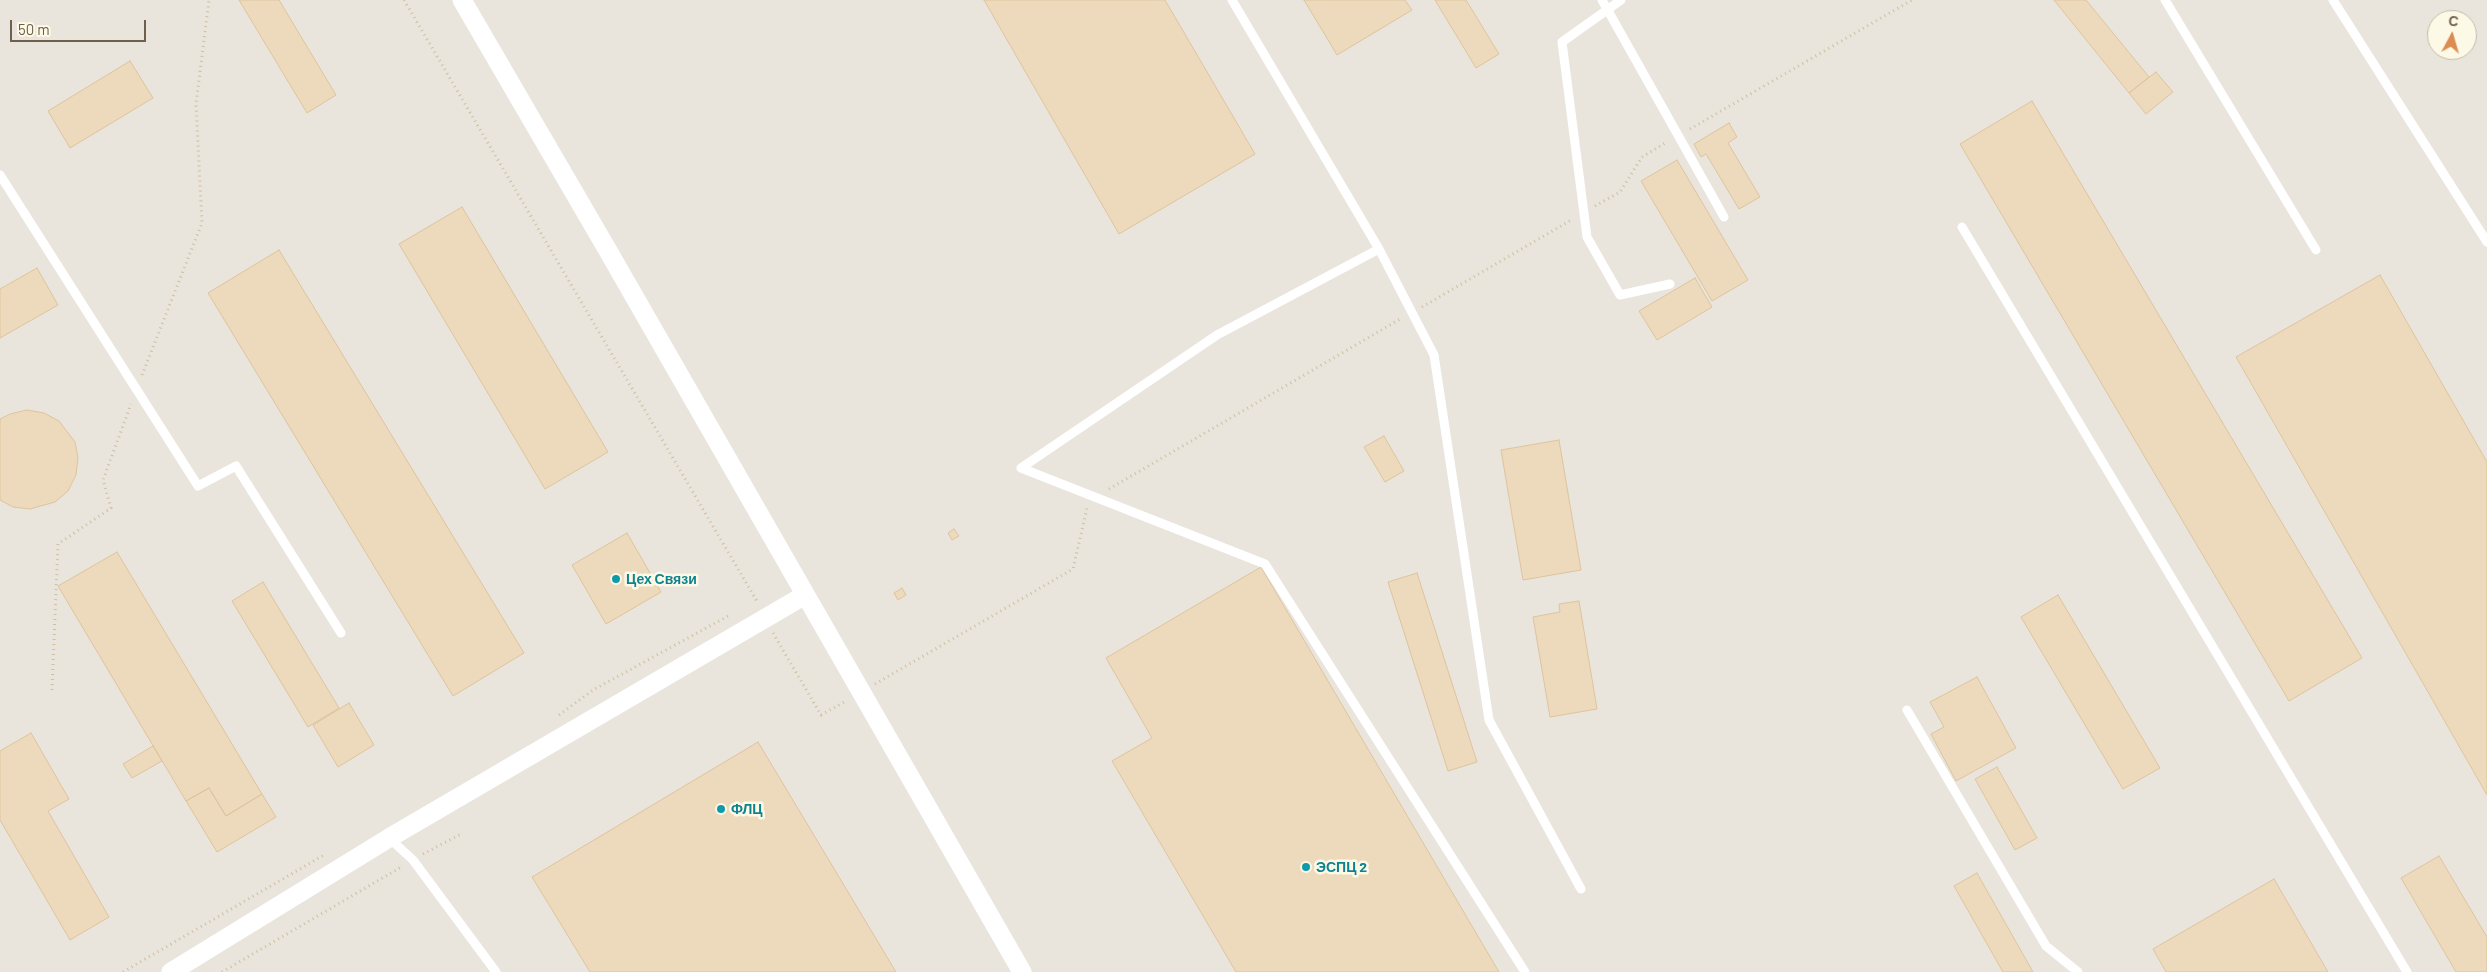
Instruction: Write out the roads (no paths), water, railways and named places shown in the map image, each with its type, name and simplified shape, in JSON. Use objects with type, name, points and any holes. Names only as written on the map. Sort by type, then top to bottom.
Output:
[{"type":"street","points":[[462,0],[1022,972]]},
{"type":"street","points":[[171,972],[389,838],[805,595]]},
{"type":"lane","points":[[1232,0],[1379,249],[1434,355],[1489,720],[1581,889]]},
{"type":"lane","points":[[1620,0],[1604,4],[1562,42],[1586,238],[1620,295],[1670,284]]},
{"type":"lane","points":[[2165,0],[2316,250]]},
{"type":"lane","points":[[2333,0],[2487,242]]},
{"type":"lane","points":[[1604,4],[1724,217]]},
{"type":"lane","points":[[0,175],[198,486],[236,466],[341,633]]},
{"type":"lane","points":[[1962,227],[2407,972]]},
{"type":"lane","points":[[1379,249],[1217,335],[1021,468],[1265,564],[1525,972]]},
{"type":"lane","points":[[1907,710],[2046,946],[2078,972]]},
{"type":"lane","points":[[389,838],[413,860],[496,972]]},
{"type":"place","name":"Цех Связи","points":[[616,579]]},
{"type":"place","name":"ФЛЦ","points":[[721,809]]},
{"type":"place","name":"ЭСПЦ 2","points":[[1306,867]]}]
